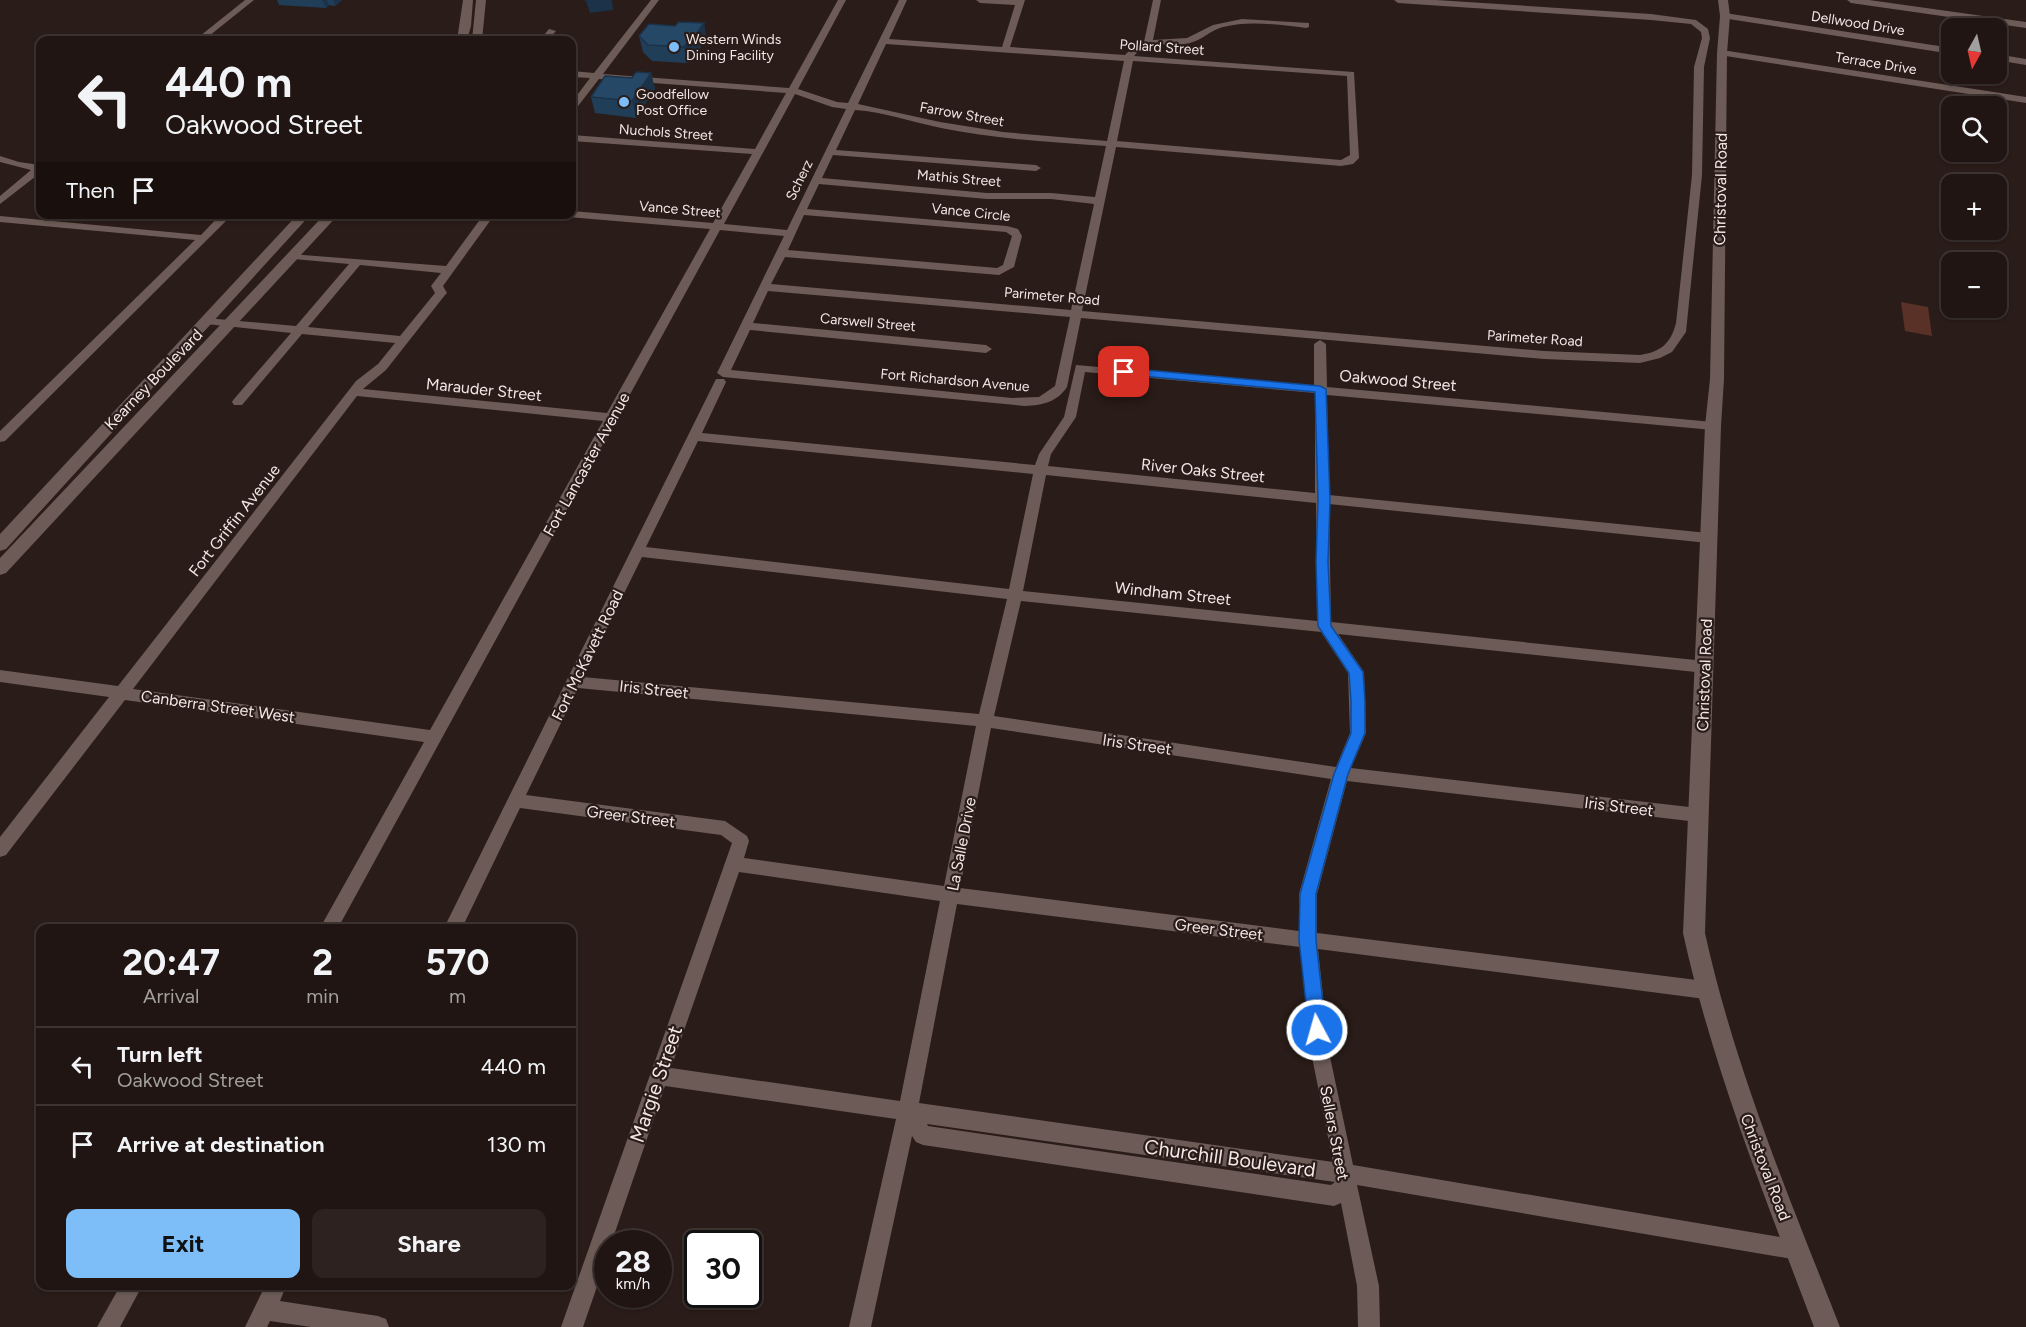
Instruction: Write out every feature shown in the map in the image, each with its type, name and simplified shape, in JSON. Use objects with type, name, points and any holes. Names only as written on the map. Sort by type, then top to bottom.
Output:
[{"type":"street","points":[[204,36],[250,0]]},
{"type":"street","points":[[463,36],[468,0]]},
{"type":"street","points":[[477,36],[481,0]]},
{"type":"street","points":[[576,103],[655,0]]},
{"type":"street","name":"Fort Lancaster Avenue","points":[[331,924],[842,0]]},
{"type":"street","name":"Scherz","points":[[722,378],[903,0]]},
{"type":"street","points":[[980,0],[1021,1],[1005,50]]},
{"type":"street","points":[[1148,44],[1157,0]]},
{"type":"street","name":"Parimeter Road","points":[[765,287],[1544,355],[1640,359],[1653,358],[1670,350],[1680,334],[1682,323],[1697,175],[1699,67],[1706,38],[1702,28],[1693,22],[1635,16],[1398,0]]},
{"type":"street","points":[[1851,0],[2026,25]]},
{"type":"street","name":"Dellwood Drive","points":[[1723,4],[1941,49]]},
{"type":"street","name":"Christoval Road","points":[[1723,4],[1717,379],[1708,538],[1694,933],[1705,990],[1744,1111],[1827,1327]]},
{"type":"street","points":[[1212,19],[1222,24]]},
{"type":"street","points":[[1129,58],[1135,49],[1148,44],[1191,40],[1222,24],[1256,22],[1306,25]]},
{"type":"street","points":[[548,36],[552,31]]},
{"type":"street","name":"Pollard Street","points":[[882,41],[1352,74],[1355,156],[1352,160]]},
{"type":"street","name":"Terrace Drive","points":[[1722,53],[2026,100]]},
{"type":"street","name":"Fort Richardson Avenue","points":[[722,378],[1001,401],[1034,402],[1052,397],[1061,387],[1129,58]]},
{"type":"street","points":[[2007,59],[2026,62]]},
{"type":"street","name":"Farrow Street","points":[[576,74],[808,93],[830,103],[871,108],[940,125],[993,134],[1341,163],[1352,160]]},
{"type":"street","name":"Nuchols Street","points":[[576,138],[758,152]]},
{"type":"street","points":[[829,152],[1036,168]]},
{"type":"street","points":[[0,159],[17,165],[36,167]]},
{"type":"street","points":[[0,201],[36,171]]},
{"type":"street","name":"Mathis Street","points":[[816,181],[987,196],[1051,196],[1099,201]]},
{"type":"street","name":"Vance Circle","points":[[781,254],[999,272],[1008,267],[1017,236],[1014,231],[1007,229],[801,212]]},
{"type":"street","name":"Vance Street","points":[[576,215],[790,233]]},
{"type":"street","points":[[0,219],[203,238]]},
{"type":"street","points":[[0,438],[223,219]]},
{"type":"street","name":"Kearney Boulevard","points":[[0,545],[300,219]]},
{"type":"street","name":"Kearney Boulevard","points":[[2,565],[232,324],[328,219]]},
{"type":"street","name":"Fort Griffin Avenue","points":[[0,850],[360,384],[382,367],[441,293],[437,286],[486,219]]},
{"type":"street","points":[[294,256],[448,270]]},
{"type":"street","points":[[238,402],[357,262]]},
{"type":"street","points":[[206,321],[404,340]]},
{"type":"street","name":"Carswell Street","points":[[746,326],[986,349]]},
{"type":"street","points":[[1320,344],[1324,626]]},
{"type":"street","name":"Oakwood Street","points":[[1080,368],[1713,426]]},
{"type":"street","name":"La Salle Drive","points":[[860,1327],[907,1113],[985,721],[1015,595],[1041,468],[1045,454],[1070,417],[1080,368]]},
{"type":"street","name":"Fort McKavett Road","points":[[455,924],[722,378]]},
{"type":"street","name":"Marauder Street","points":[[354,392],[611,418]]},
{"type":"street","name":"River Oaks Street","points":[[693,436],[1041,468],[1324,500],[1708,538]]},
{"type":"street","name":"Windham Street","points":[[637,551],[1015,595],[1705,668]]},
{"type":"street","name":"Sellers Street","points":[[1324,626],[1356,672],[1358,733],[1341,774],[1308,894],[1308,940],[1320,1052],[1344,1179],[1368,1286],[1369,1327]]},
{"type":"street","name":"Canberra Street West","points":[[0,676],[435,737]]},
{"type":"street","name":"Iris Street","points":[[575,681],[985,721],[1341,774],[1698,815]]},
{"type":"street","name":"Greer Street","points":[[516,801],[725,828],[741,841]]},
{"type":"street","name":"Margie Street","points":[[572,1327],[741,841]]},
{"type":"street","name":"Greer Street","points":[[733,864],[951,895],[1705,990]]},
{"type":"street","points":[[659,1076],[907,1113],[923,1135],[1334,1197],[1344,1179],[1798,1250]]},
{"type":"street","points":[[108,1327],[129,1290]]},
{"type":"street","points":[[274,1290],[260,1318],[378,1327]]},
{"type":"shaded area","points":[[1901,302],[1928,307],[1932,336],[1905,331]]},
{"type":"building","points":[[679,22],[704,23],[684,47],[648,45],[639,36],[649,24],[675,26]]},
{"type":"building","points":[[636,72],[651,73],[632,101],[591,97],[605,76],[632,78]]},
{"type":"place","name":"Western Winds Dining Facility","points":[[674,47]]},
{"type":"place","name":"Goodfellow Post Office","points":[[624,102]]},
{"type":"route","points":[[1124,372],[1320,389],[1324,500],[1322,562],[1324,626],[1356,672],[1358,733],[1341,774],[1308,894],[1308,940],[1317,1030]]}]
